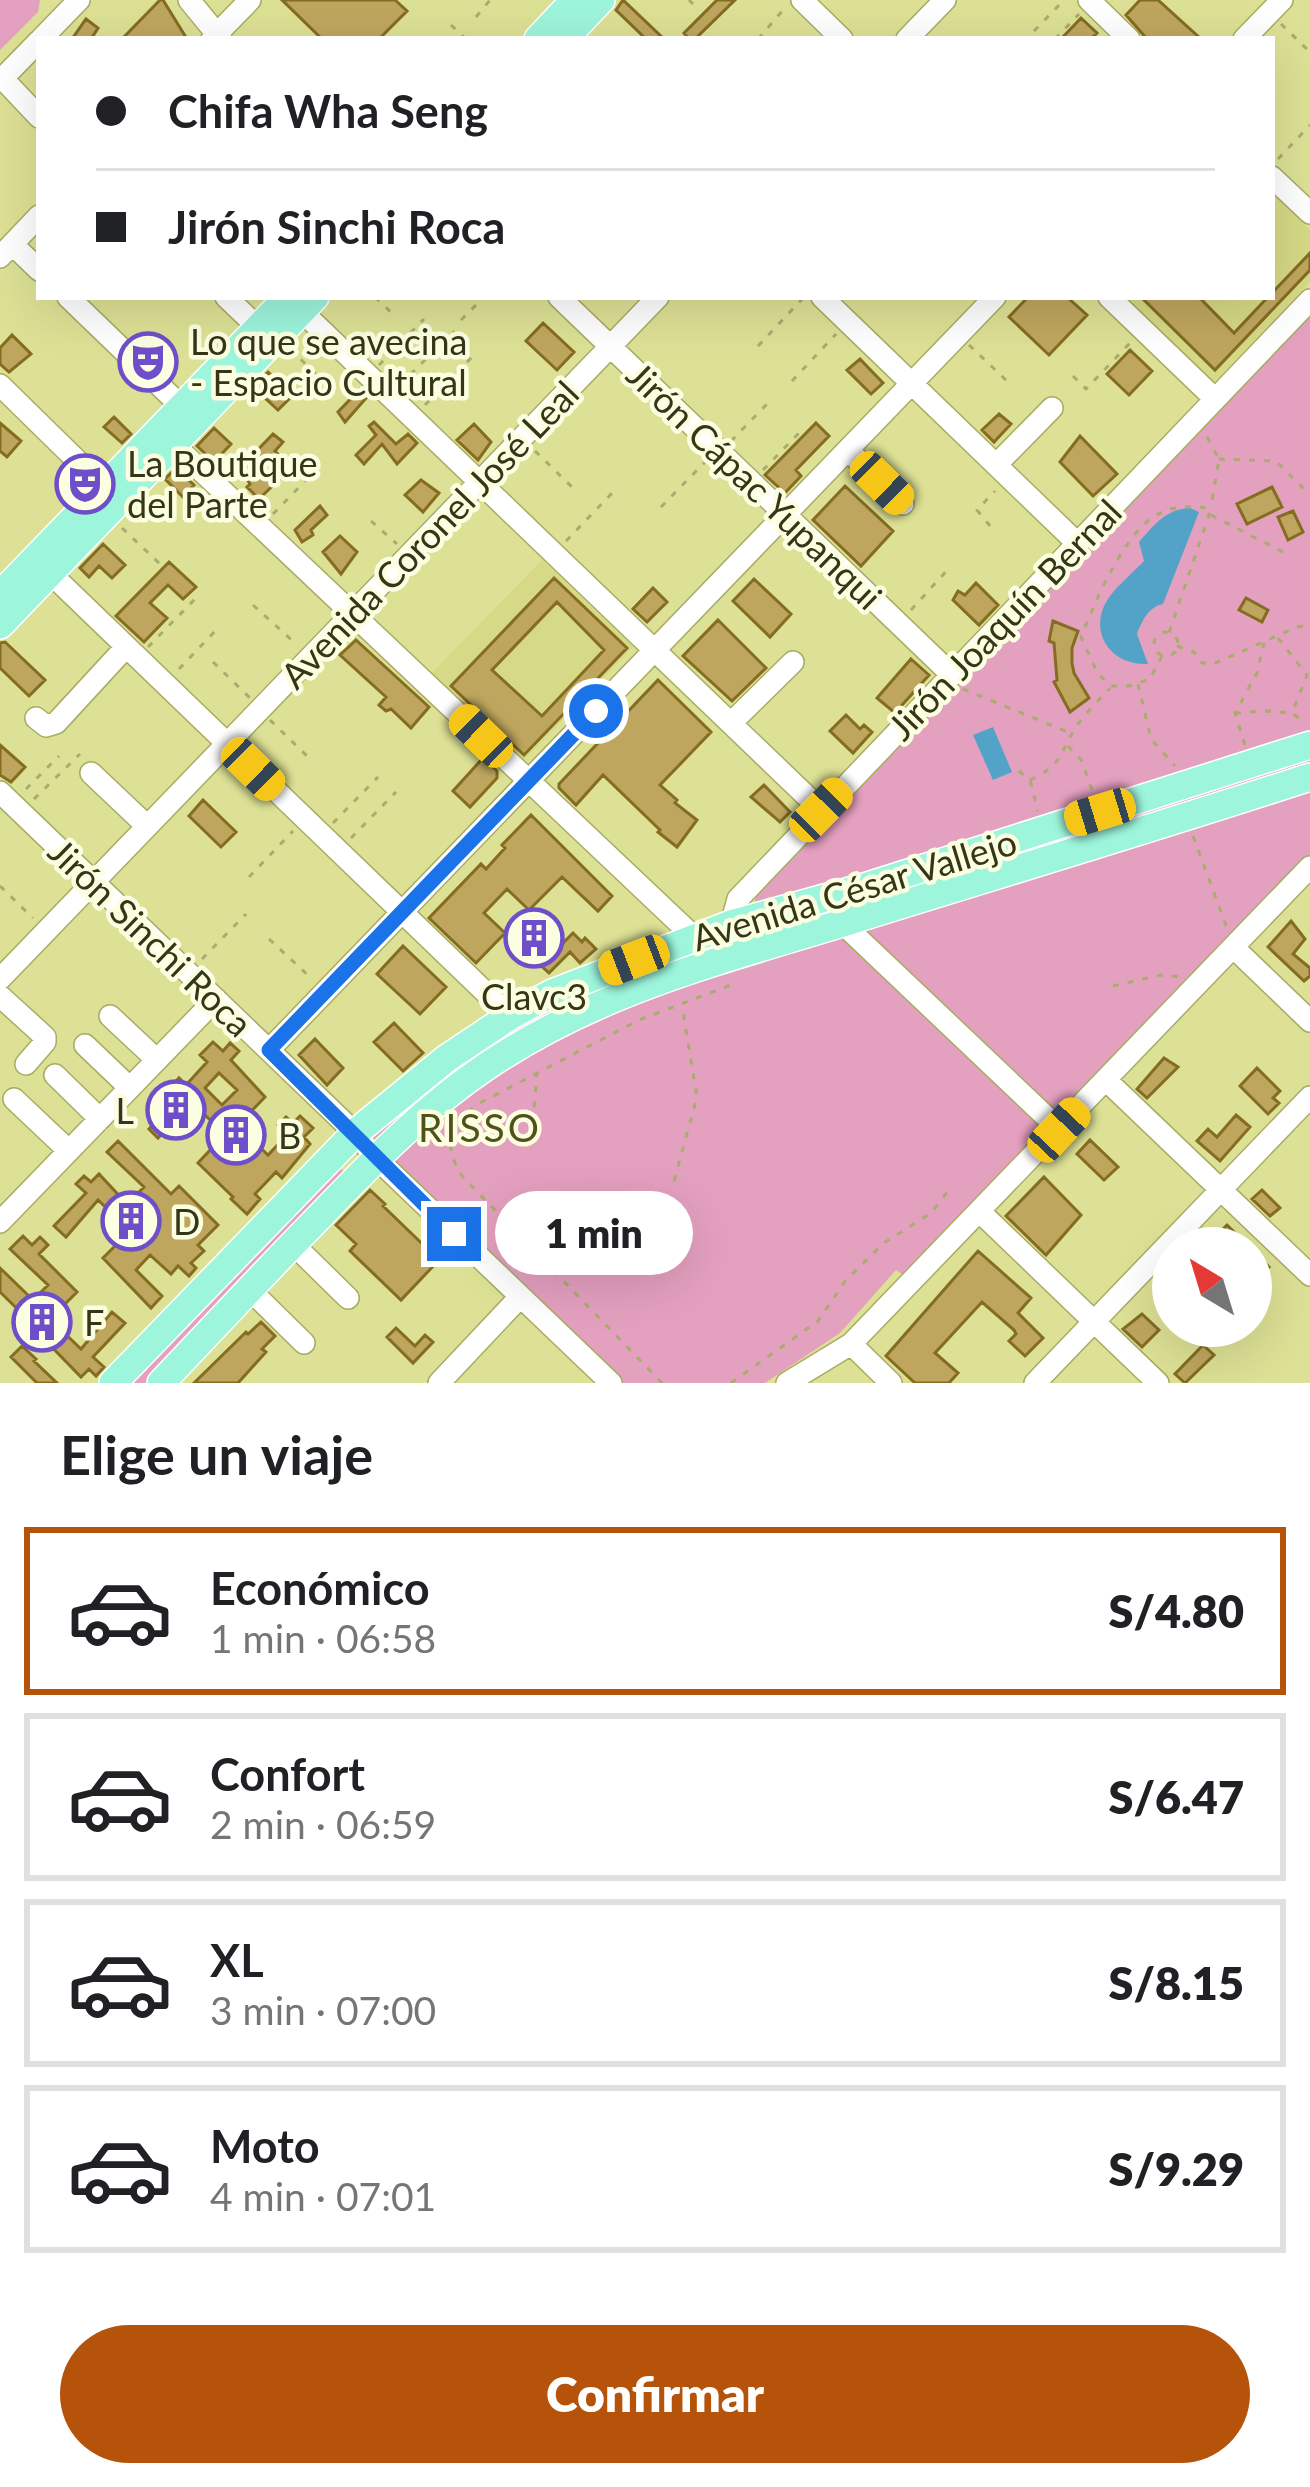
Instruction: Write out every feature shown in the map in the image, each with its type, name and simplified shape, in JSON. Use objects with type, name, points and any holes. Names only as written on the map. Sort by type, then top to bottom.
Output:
[{"type":"main road","points":[[541,36],[574,0]]},
{"type":"main road","points":[[567,36],[602,0]]},
{"type":"main road","points":[[5,578],[173,444],[298,301]]},
{"type":"main road","points":[[0,625],[50,574],[182,407],[269,335]]},
{"type":"main road","name":"Avenida César Vallejo","points":[[113,1383],[355,1132],[448,1058],[552,993],[730,924],[864,887],[1310,745]]},
{"type":"main road","name":"Avenida César Vallejo","points":[[164,1382],[376,1158],[456,1089],[529,1041],[626,992],[740,952],[1310,777]]},
{"type":"main road","points":[[1191,784],[1182,796],[1191,816]]},
{"type":"main road","points":[[1146,798],[1159,810],[1153,826]]},
{"type":"street","points":[[44,36],[79,0]]},
{"type":"street","points":[[189,0],[216,36]]},
{"type":"street","points":[[219,36],[250,0]]},
{"type":"street","points":[[802,0],[839,36]]},
{"type":"street","points":[[910,36],[945,0]]},
{"type":"street","points":[[1090,1],[1127,36]]},
{"type":"street","points":[[1247,36],[1276,6]]},
{"type":"street","points":[[36,44],[1,80],[36,113]]},
{"type":"street","points":[[1275,180],[1310,213]]},
{"type":"street","points":[[36,220],[6,250],[36,268]]},
{"type":"street","points":[[71,300],[182,407]]},
{"type":"street","points":[[229,300],[269,335]]},
{"type":"street","name":"Jirón Cápac Yupanqui","points":[[562,300],[898,623],[947,678]]},
{"type":"street","name":"Avenida Coronel José Leal","points":[[0,979],[655,300]]},
{"type":"street","points":[[825,300],[1077,542]]},
{"type":"street","points":[[269,1050],[992,300]]},
{"type":"street","points":[[1112,300],[1215,399]]},
{"type":"street","name":"Jirón Joaquín Bernal","points":[[730,924],[738,898],[1310,300]]},
{"type":"street","points":[[298,301],[369,376],[821,810]]},
{"type":"street","points":[[0,385],[105,500]]},
{"type":"street","points":[[1003,471],[1052,408]]},
{"type":"street","points":[[173,444],[695,938]]},
{"type":"street","points":[[848,450],[903,504]]},
{"type":"street","points":[[50,574],[510,1016]]},
{"type":"street","points":[[36,718],[46,726],[56,723],[132,652]]},
{"type":"street","points":[[731,723],[793,662]]},
{"type":"street","points":[[86,764],[147,826]]},
{"type":"street","name":"Jirón Sinchi Roca","points":[[11,802],[610,1383]]},
{"type":"street","points":[[787,1383],[850,1344],[1310,867]]},
{"type":"street","points":[[842,923],[1059,1130]]},
{"type":"street","points":[[730,924],[740,952]]},
{"type":"street","points":[[1233,946],[1310,1021]]},
{"type":"street","points":[[0,996],[45,1037],[26,1064]]},
{"type":"street","points":[[0,1222],[216,999]]},
{"type":"street","points":[[110,1016],[157,1060]]},
{"type":"street","points":[[85,1045],[130,1088]]},
{"type":"street","points":[[55,1075],[100,1119]]},
{"type":"street","points":[[1106,1080],[1310,1275]]},
{"type":"street","points":[[1034,1383],[1310,1097]]},
{"type":"street","points":[[14,1099],[69,1151]]},
{"type":"street","points":[[979,1211],[1158,1383]]},
{"type":"street","points":[[293,1244],[349,1298]]},
{"type":"street","points":[[249,1289],[304,1343]]},
{"type":"street","points":[[439,1383],[520,1297]]},
{"type":"street","points":[[850,1344],[891,1383]]},
{"type":"path","points":[[476,16],[490,0]]},
{"type":"path","points":[[761,36],[792,0]]},
{"type":"path","points":[[1034,31],[1064,0]]},
{"type":"path","points":[[1058,36],[1090,1]]},
{"type":"path","points":[[1276,6],[1310,52]]},
{"type":"path","points":[[451,25],[463,36]]},
{"type":"path","points":[[1275,161],[1310,125]]},
{"type":"path","points":[[379,300],[395,316]]},
{"type":"path","points":[[461,320],[481,300]]},
{"type":"path","points":[[758,346],[802,300]]},
{"type":"path","points":[[369,376],[424,319]]},
{"type":"path","points":[[792,381],[847,321]]},
{"type":"path","points":[[1073,376],[1086,389],[1143,330]]},
{"type":"path","points":[[390,396],[454,332]]},
{"type":"path","points":[[269,335],[323,381]]},
{"type":"path","points":[[959,335],[1007,381]]},
{"type":"path","points":[[413,418],[474,355]]},
{"type":"path","points":[[661,507],[772,399]]},
{"type":"path","points":[[1169,633],[1210,512],[1219,459],[1212,442],[1193,422]]},
{"type":"path","points":[[752,482],[799,433]]},
{"type":"path","points":[[522,438],[576,491]]},
{"type":"path","points":[[1219,459],[1276,461],[1310,494]]},
{"type":"path","points":[[990,526],[977,510],[1003,471]]},
{"type":"path","points":[[261,527],[309,477]]},
{"type":"path","points":[[554,554],[615,490]]},
{"type":"path","points":[[105,500],[160,564]]},
{"type":"path","points":[[1111,686],[1098,674],[1081,637],[1098,593],[1136,528],[1158,513],[1186,504],[1283,552]]},
{"type":"path","points":[[371,521],[409,555]]},
{"type":"path","points":[[898,623],[950,567]]},
{"type":"path","points":[[132,652],[197,597]]},
{"type":"path","points":[[253,604],[310,657]]},
{"type":"path","points":[[1178,646],[1210,665],[1297,627],[1310,626]]},
{"type":"path","points":[[165,685],[219,627]]},
{"type":"path","points":[[1169,633],[1178,646],[1174,653],[1162,656],[1154,641],[1159,634],[1169,633]]},
{"type":"path","points":[[1276,636],[1306,675],[1292,713]]},
{"type":"path","points":[[1251,764],[1235,713],[1257,673],[1264,642]]},
{"type":"path","points":[[1030,781],[1052,770],[1111,686],[1150,679],[1162,656]]},
{"type":"path","points":[[213,662],[308,757]]},
{"type":"path","points":[[947,678],[1073,734]]},
{"type":"path","points":[[1138,682],[1151,739],[1191,784]]},
{"type":"path","points":[[1235,713],[1292,713],[1310,728]]},
{"type":"path","points":[[1068,746],[1082,761],[1100,812]]},
{"type":"path","points":[[11,802],[59,756]]},
{"type":"path","points":[[11,802],[86,764]]},
{"type":"path","points":[[1019,771],[1030,781],[1043,830]]},
{"type":"path","points":[[249,877],[378,777]]},
{"type":"path","points":[[338,851],[396,792]]},
{"type":"path","points":[[1191,816],[1233,946]]},
{"type":"path","points":[[0,886],[46,931]]},
{"type":"path","points":[[189,974],[246,914]]},
{"type":"path","points":[[269,939],[325,992]]},
{"type":"path","points":[[1113,986],[1161,975],[1201,980]]},
{"type":"path","points":[[662,1383],[463,1178],[449,1143],[470,1110],[538,1071],[638,1020],[736,983]]},
{"type":"path","points":[[674,1181],[698,1097],[681,1004]]},
{"type":"path","points":[[532,1122],[538,1071]]},
{"type":"path","points":[[731,1383],[818,1321],[846,1280],[884,1243],[932,1213],[952,1186]]},
{"type":"shaded area","points":[[0,0],[40,0],[38,12],[0,50]]},
{"type":"shaded area","points":[[1275,197],[1310,230],[1310,282],[1213,384],[1124,300],[1275,300]]},
{"type":"shaded area","points":[[1310,312],[1310,864],[903,1275],[896,1270],[840,1333],[765,1383],[621,1383],[393,1158],[467,1089],[635,1000],[767,955],[753,910],[756,896]]},
{"type":"shaded area","points":[[542,560],[633,647],[522,762],[431,674]]},
{"type":"shaded area","points":[[725,937],[731,946],[689,961],[378,1140],[372,1135],[509,1025],[593,982]]},
{"type":"shaded area","points":[[337,1165],[347,1175],[146,1383],[125,1383]]},
{"type":"water","points":[[1190,508],[1199,512],[1163,604],[1150,611],[1137,634],[1148,664],[1126,660],[1103,639],[1104,606],[1144,561],[1139,542],[1167,515]]},
{"type":"water","points":[[993,727],[1012,772],[993,780],[973,735]]},
{"type":"building","points":[[163,0],[185,36],[125,36]]},
{"type":"building","points":[[282,0],[395,0],[407,11],[382,36],[319,36]]},
{"type":"building","points":[[623,0],[661,36],[643,36],[616,10]]},
{"type":"building","points":[[717,0],[735,0],[698,36],[684,33]]},
{"type":"building","points":[[1140,0],[1158,0],[1198,36],[1144,36],[1126,15]]},
{"type":"building","points":[[1081,18],[1097,33],[1094,36],[1064,36]]},
{"type":"building","points":[[86,19],[98,28],[93,36],[74,36]]},
{"type":"building","points":[[1310,253],[1310,270],[1215,370],[1144,300],[1202,300],[1234,333],[1265,300],[1275,300],[1275,290]]},
{"type":"building","points":[[1025,300],[1070,300],[1087,315],[1049,355],[1009,317]]},
{"type":"building","points":[[543,323],[574,352],[557,370],[526,341]]},
{"type":"building","points":[[12,335],[31,354],[9,372],[0,364],[0,348]]},
{"type":"building","points":[[1130,350],[1152,371],[1129,395],[1107,374]]},
{"type":"building","points":[[860,359],[883,383],[871,394],[847,370]]},
{"type":"building","points":[[268,372],[292,396],[278,410],[253,387]]},
{"type":"building","points":[[360,389],[368,396],[345,422],[338,412]]},
{"type":"building","points":[[999,414],[1011,424],[994,442],[982,430]]},
{"type":"building","points":[[114,417],[131,434],[122,443],[104,427]]},
{"type":"building","points":[[374,422],[396,444],[408,434],[417,443],[397,464],[382,444],[364,464],[356,455],[376,435],[369,426]]},
{"type":"building","points":[[0,423],[21,441],[7,457],[0,451]]},
{"type":"building","points":[[816,423],[829,436],[796,470],[801,476],[785,493],[765,475]]},
{"type":"building","points":[[474,424],[491,442],[478,460],[457,440]]},
{"type":"building","points":[[214,428],[231,444],[214,462],[197,446]]},
{"type":"building","points":[[273,434],[283,442],[275,451],[291,468],[259,499],[247,487],[250,484],[240,468]]},
{"type":"building","points":[[1080,436],[1117,474],[1093,496],[1060,462]]},
{"type":"building","points":[[176,468],[194,485],[183,497],[165,479]]},
{"type":"building","points":[[421,480],[439,493],[423,512],[405,495]]},
{"type":"building","points":[[845,486],[893,531],[861,566],[813,520]]},
{"type":"building","points":[[1272,487],[1282,507],[1247,524],[1237,504]]},
{"type":"building","points":[[320,506],[327,515],[302,542],[295,530]]},
{"type":"building","points":[[1293,511],[1303,532],[1288,540],[1278,517]]},
{"type":"building","points":[[340,536],[357,552],[341,574],[323,552]]},
{"type":"building","points":[[103,544],[125,565],[112,578],[99,566],[89,577],[80,568]]},
{"type":"building","points":[[169,562],[196,587],[183,599],[168,585],[150,603],[167,618],[144,642],[116,616]]},
{"type":"building","points":[[554,578],[627,648],[524,755],[451,686]],"holes":[[[557,602],[604,650],[542,716],[492,670]]]},
{"type":"building","points":[[754,579],[791,614],[770,637],[733,601]]},
{"type":"building","points":[[976,583],[998,605],[979,625],[953,600],[958,591],[965,595]]},
{"type":"building","points":[[653,588],[667,602],[647,622],[633,609]]},
{"type":"building","points":[[1246,598],[1268,610],[1262,622],[1239,610]]},
{"type":"building","points":[[718,620],[766,668],[732,701],[683,656]]},
{"type":"building","points":[[1053,621],[1078,631],[1072,663],[1089,698],[1070,712],[1054,682],[1054,643],[1049,641]]},
{"type":"building","points":[[356,640],[429,707],[411,728],[391,709],[379,705],[386,697],[340,655]]},
{"type":"building","points":[[5,642],[45,680],[29,696],[0,668],[0,643]]},
{"type":"building","points":[[911,659],[929,675],[895,713],[877,698]]},
{"type":"building","points":[[658,680],[711,732],[660,785],[697,820],[677,847],[603,775],[576,805],[559,788]]},
{"type":"building","points":[[846,715],[860,729],[864,725],[872,732],[853,753],[830,731]]},
{"type":"building","points":[[0,745],[25,767],[11,782],[0,775]]},
{"type":"building","points":[[483,758],[497,771],[497,778],[470,807],[453,791]]},
{"type":"building","points":[[764,785],[790,812],[780,822],[751,797]]},
{"type":"building","points":[[203,800],[236,832],[221,847],[189,816]]},
{"type":"building","points":[[531,815],[612,896],[598,911],[562,877],[529,910],[507,889],[484,913],[505,933],[476,963],[429,918],[481,864],[486,869]]},
{"type":"building","name":"Clavc3","points":[[529,910],[562,944],[573,933],[596,949],[580,963],[570,952],[549,973],[505,933]]},
{"type":"building","points":[[1291,921],[1305,939],[1293,954],[1310,968],[1304,981],[1268,947]]},
{"type":"building","points":[[403,946],[446,987],[420,1014],[377,974]]},
{"type":"building","points":[[394,1023],[423,1053],[403,1071],[374,1042]]},
{"type":"building","points":[[315,1039],[343,1068],[327,1085],[299,1055]]},
{"type":"building","points":[[213,1042],[223,1051],[230,1043],[239,1051],[231,1060],[265,1097],[240,1128],[268,1155],[288,1134],[278,1125],[286,1117],[293,1123],[300,1116],[313,1128],[304,1137],[310,1144],[282,1178],[276,1172],[255,1194],[260,1199],[247,1214],[198,1163],[225,1134],[191,1102],[158,1138],[149,1129],[180,1096],[171,1087],[179,1078],[186,1085],[207,1062],[200,1055]],"holes":[[[219,1073],[237,1090],[222,1105],[205,1088]]]},
{"type":"building","points":[[1164,1058],[1178,1067],[1147,1098],[1137,1089]]},
{"type":"building","points":[[1257,1068],[1280,1091],[1273,1098],[1279,1103],[1268,1114],[1240,1086]]},
{"type":"building","points":[[1236,1115],[1250,1127],[1220,1161],[1197,1141],[1208,1129],[1217,1137]]},
{"type":"building","points":[[1090,1140],[1118,1167],[1104,1180],[1077,1154]]},
{"type":"building","points":[[118,1141],[171,1194],[179,1186],[218,1225],[198,1245],[204,1251],[191,1263],[196,1268],[189,1276],[178,1266],[171,1274],[150,1255],[136,1270],[162,1296],[151,1308],[103,1258],[130,1231],[98,1200],[66,1237],[54,1226],[86,1193],[76,1184],[84,1176],[91,1182],[99,1174],[127,1204],[144,1187],[107,1152]]},
{"type":"building","points":[[1044,1177],[1081,1215],[1046,1255],[1006,1216]]},
{"type":"building","points":[[370,1190],[439,1260],[401,1300],[350,1251],[356,1244],[336,1225]]},
{"type":"building","points":[[1262,1190],[1280,1208],[1270,1216],[1252,1199]]},
{"type":"building","points":[[23,1236],[32,1245],[40,1237],[48,1245],[39,1254],[77,1292],[50,1319],[81,1349],[112,1312],[125,1323],[93,1357],[104,1367],[96,1376],[89,1369],[81,1377],[0,1292],[0,1268],[33,1300],[48,1285],[10,1249]]},
{"type":"building","points":[[978,1251],[1031,1298],[1018,1313],[1043,1338],[1025,1356],[1009,1341],[1014,1330],[982,1302],[935,1353],[958,1373],[949,1383],[915,1383],[886,1356]]},
{"type":"building","points":[[1142,1314],[1152,1323],[1152,1337],[1142,1347],[1123,1329]]},
{"type":"building","points":[[261,1322],[275,1336],[238,1383],[194,1383],[246,1332]]},
{"type":"building","points":[[396,1328],[415,1346],[425,1335],[433,1342],[413,1363],[387,1337]]},
{"type":"building","points":[[22,1346],[57,1383],[37,1383],[11,1357]]},
{"type":"building","points":[[1201,1347],[1214,1355],[1185,1383],[1175,1374]]},
{"type":"place","name":"Lo que se avecina - Espacio Cultural","points":[[148,362]]},
{"type":"place","name":"La Boutique del Parte","points":[[85,484]]},
{"type":"place","name":"Clavc3","points":[[534,938]]},
{"type":"place","name":"L","points":[[176,1110]]},
{"type":"place","name":"B","points":[[236,1135]]},
{"type":"place","name":"D","points":[[131,1221]]},
{"type":"place","name":"F","points":[[42,1322]]},
{"type":"district","name":"RISSO","points":[[480,1127]]},
{"type":"route","points":[[454,1234],[269,1050],[596,711]]}]
